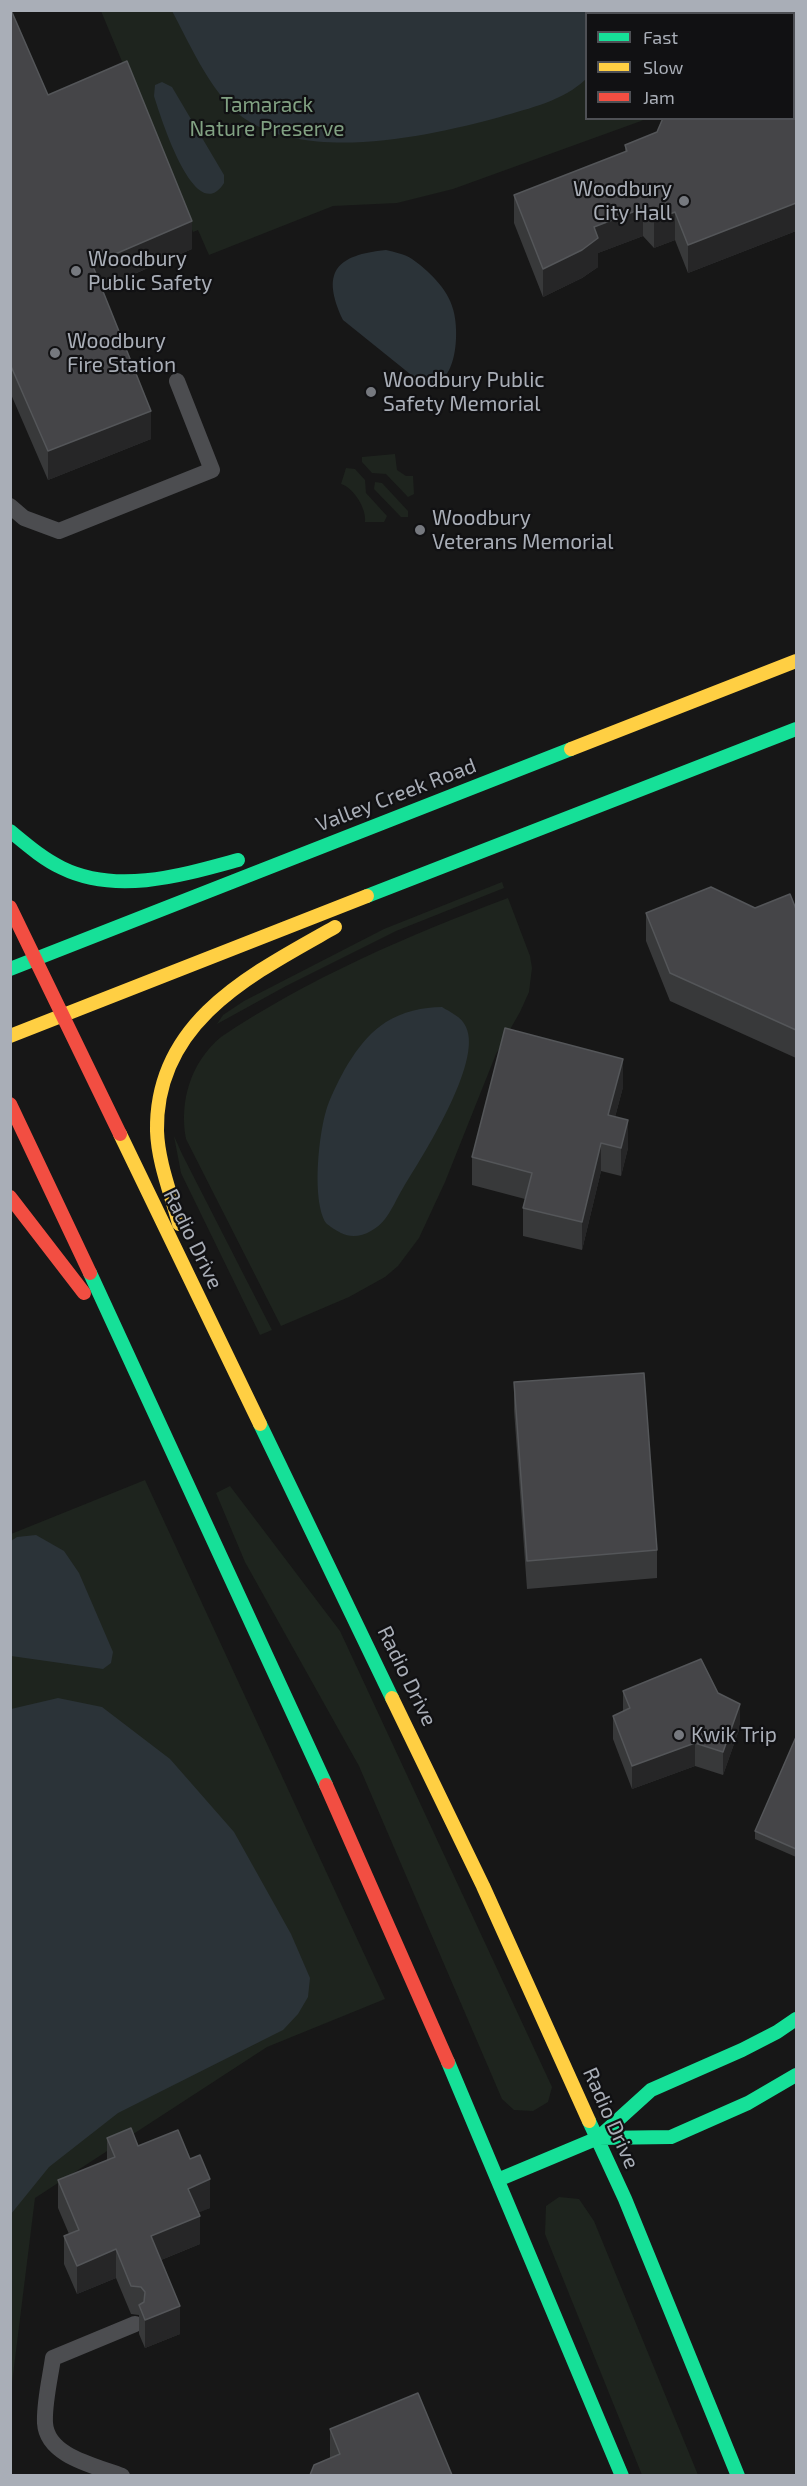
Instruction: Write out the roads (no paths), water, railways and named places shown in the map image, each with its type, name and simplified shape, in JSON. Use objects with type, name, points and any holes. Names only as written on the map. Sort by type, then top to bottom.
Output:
[{"type":"main road","name":"Valley Creek Road","points":[[10,969],[796,661]]},
{"type":"main road","points":[[10,1036],[796,729]]},
{"type":"main road","points":[[277,849],[405,814]]},
{"type":"main road","points":[[10,831],[38,853],[59,865],[80,874],[107,881],[162,880],[254,855]]},
{"type":"main road","points":[[203,1309],[160,1150],[157,1114],[166,1072],[184,1037],[215,1003],[257,972],[427,873]]},
{"type":"main road","name":"Radio Drive","points":[[10,907],[203,1309],[425,1762],[598,2138],[738,2475]]},
{"type":"main road","points":[[10,1104],[321,1771],[500,2179],[622,2475]]},
{"type":"main road","points":[[10,1197],[123,1343]]},
{"type":"main road","points":[[500,2179],[598,2138],[651,2090],[741,2050],[777,2032],[796,2019]]},
{"type":"main road","points":[[598,2138],[671,2137],[748,2103],[796,2074]]},
{"type":"lane","points":[[10,506],[24,518],[59,531],[212,470],[177,381]]},
{"type":"lane","points":[[122,2475],[70,2456],[58,2448],[45,2425],[53,2358],[135,2324]]},
{"type":"place","name":"Woodbury City Hall","points":[[684,201]]},
{"type":"place","name":"Woodbury Public Safety","points":[[76,271]]},
{"type":"place","name":"Woodbury Fire Station","points":[[55,353]]},
{"type":"place","name":"Woodbury Public Safety Memorial","points":[[371,392]]},
{"type":"place","name":"Woodbury Veterans Memorial","points":[[420,530]]},
{"type":"place","name":"Kwik Trip","points":[[679,1735]]},
{"type":"park label","name":"Tamarack Nature Preserve","points":[[267,117]]}]
